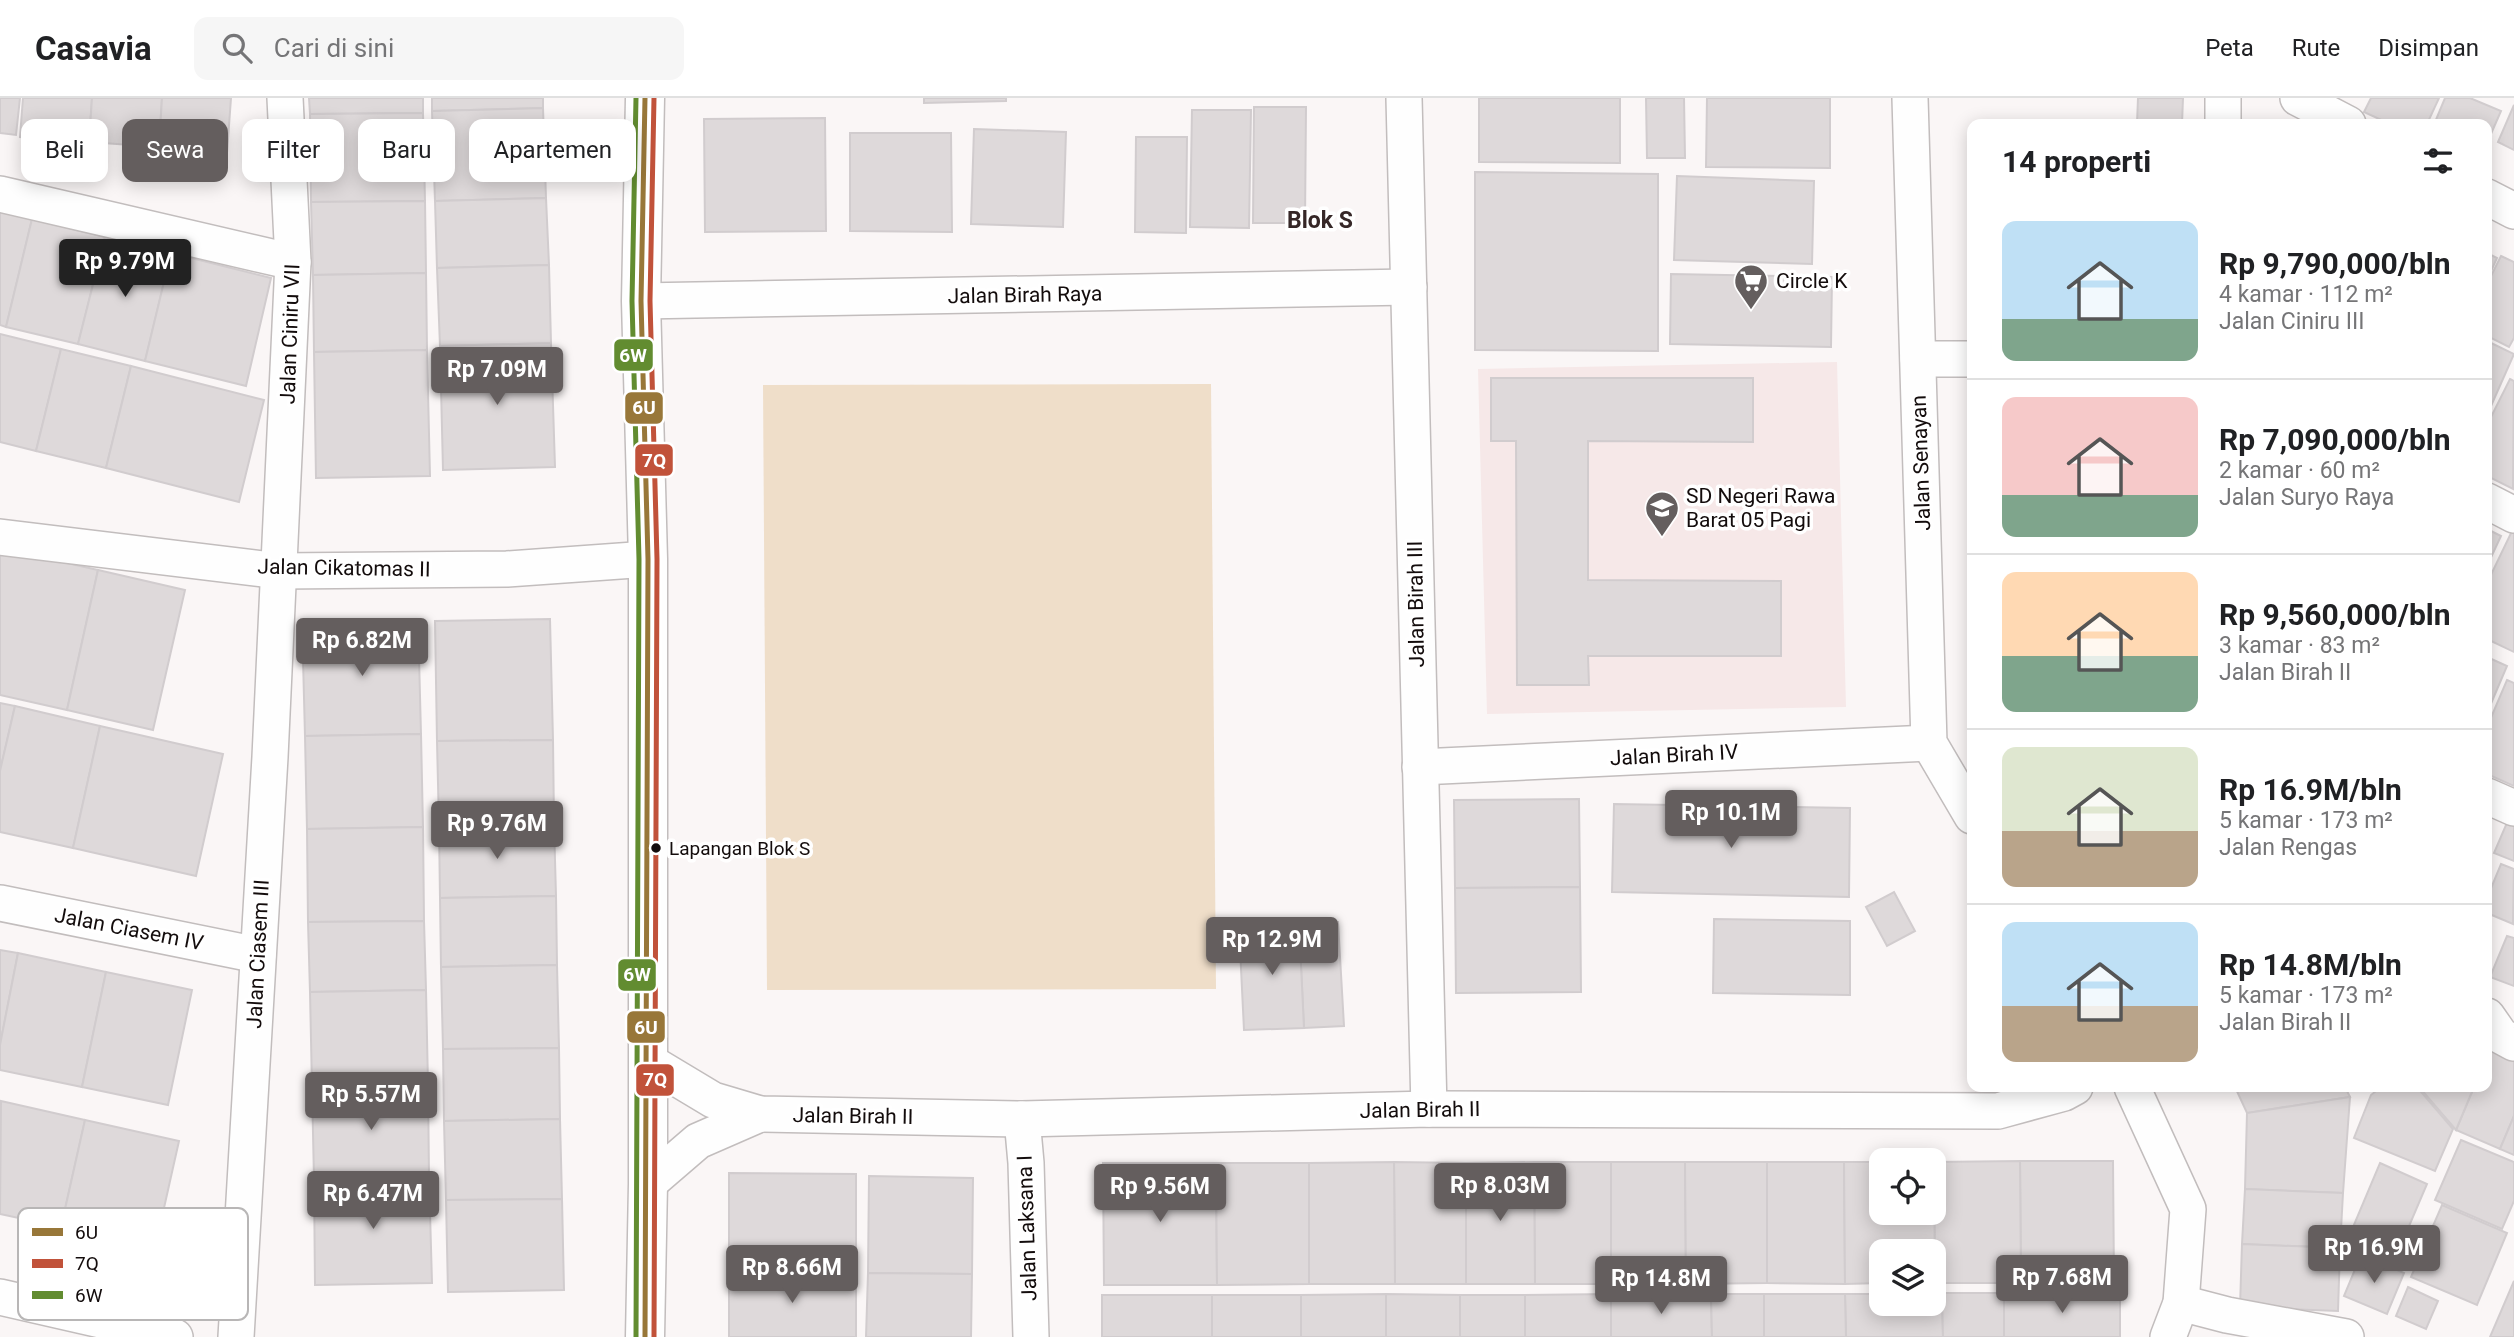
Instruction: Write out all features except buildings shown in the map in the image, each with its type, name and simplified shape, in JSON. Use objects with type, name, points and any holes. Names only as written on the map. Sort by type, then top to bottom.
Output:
[{"type":"main road","points":[[645,98],[641,301],[648,559],[648,1185],[645,1337]]},
{"type":"street","name":"Jalan Ciniru VII","points":[[279,571],[293,262],[285,98]]},
{"type":"street","name":"Jalan Birah III","points":[[1404,98],[1429,1109]]},
{"type":"street","name":"Jalan Senayan","points":[[1910,98],[1929,743],[1967,808]]},
{"type":"street","points":[[2223,98],[2223,119]]},
{"type":"street","points":[[2298,98],[2338,119]]},
{"type":"street","points":[[0,194],[293,262]]},
{"type":"street","points":[[2492,200],[2514,211]]},
{"type":"street","name":"Jalan Birah Raya","points":[[641,301],[1409,287]]},
{"type":"street","points":[[1917,359],[1967,359]]},
{"type":"street","points":[[2492,503],[2514,515]]},
{"type":"street","name":"Jalan Cikatomas II","points":[[0,537],[279,571],[507,569],[648,559]]},
{"type":"street","name":"Jalan Ciasem III","points":[[243,1208],[279,571]]},
{"type":"street","name":"Jalan Birah IV","points":[[1420,766],[1929,743]]},
{"type":"street","points":[[2492,798],[2514,808]]},
{"type":"street","name":"Jalan Ciasem IV","points":[[0,903],[258,955]]},
{"type":"street","points":[[2492,1023],[2501,1036],[2514,1043]]},
{"type":"street","name":"Jalan Birah II","points":[[648,1061],[713,1100],[760,1114],[1022,1119],[1429,1109],[1998,1111],[2060,1092]]},
{"type":"street","points":[[2134,1092],[2188,1209],[2181,1303],[2168,1337]]},
{"type":"street","name":"Jalan Birah II","points":[[648,1185],[698,1141],[760,1114]]},
{"type":"street","name":"Jalan Laksana I","points":[[1022,1119],[1026,1163],[1031,1337]]},
{"type":"street","points":[[0,1297],[18,1301]]},
{"type":"street","points":[[2181,1303],[2235,1326],[2346,1337]]},
{"type":"street","points":[[101,1320],[175,1337]]},
{"type":"shaded area","name":"SD Negeri Rawa Barat 05 Pagi","points":[[1837,362],[1846,707],[1487,714],[1478,369]]},
{"type":"shaded area","name":"Lapangan Blok S","points":[[1211,384],[1216,989],[767,990],[763,385]]},
{"type":"transit line","name":"6W","points":[[636,98],[632,301],[639,559],[636,1337]]},
{"type":"transit line","name":"6U","points":[[645,98],[641,301],[648,559],[645,1337]]},
{"type":"transit line","name":"7Q","points":[[654,98],[650,301],[657,559],[654,1337]]},
{"type":"place","name":"Circle K","points":[[1751,311]]},
{"type":"place","name":"SD Negeri Rawa Barat 05 Pagi","points":[[1662,538]]},
{"type":"place","name":"Lapangan Blok S","points":[[656,848]]},
{"type":"district","name":"Blok S","points":[[1320,220]]}]
